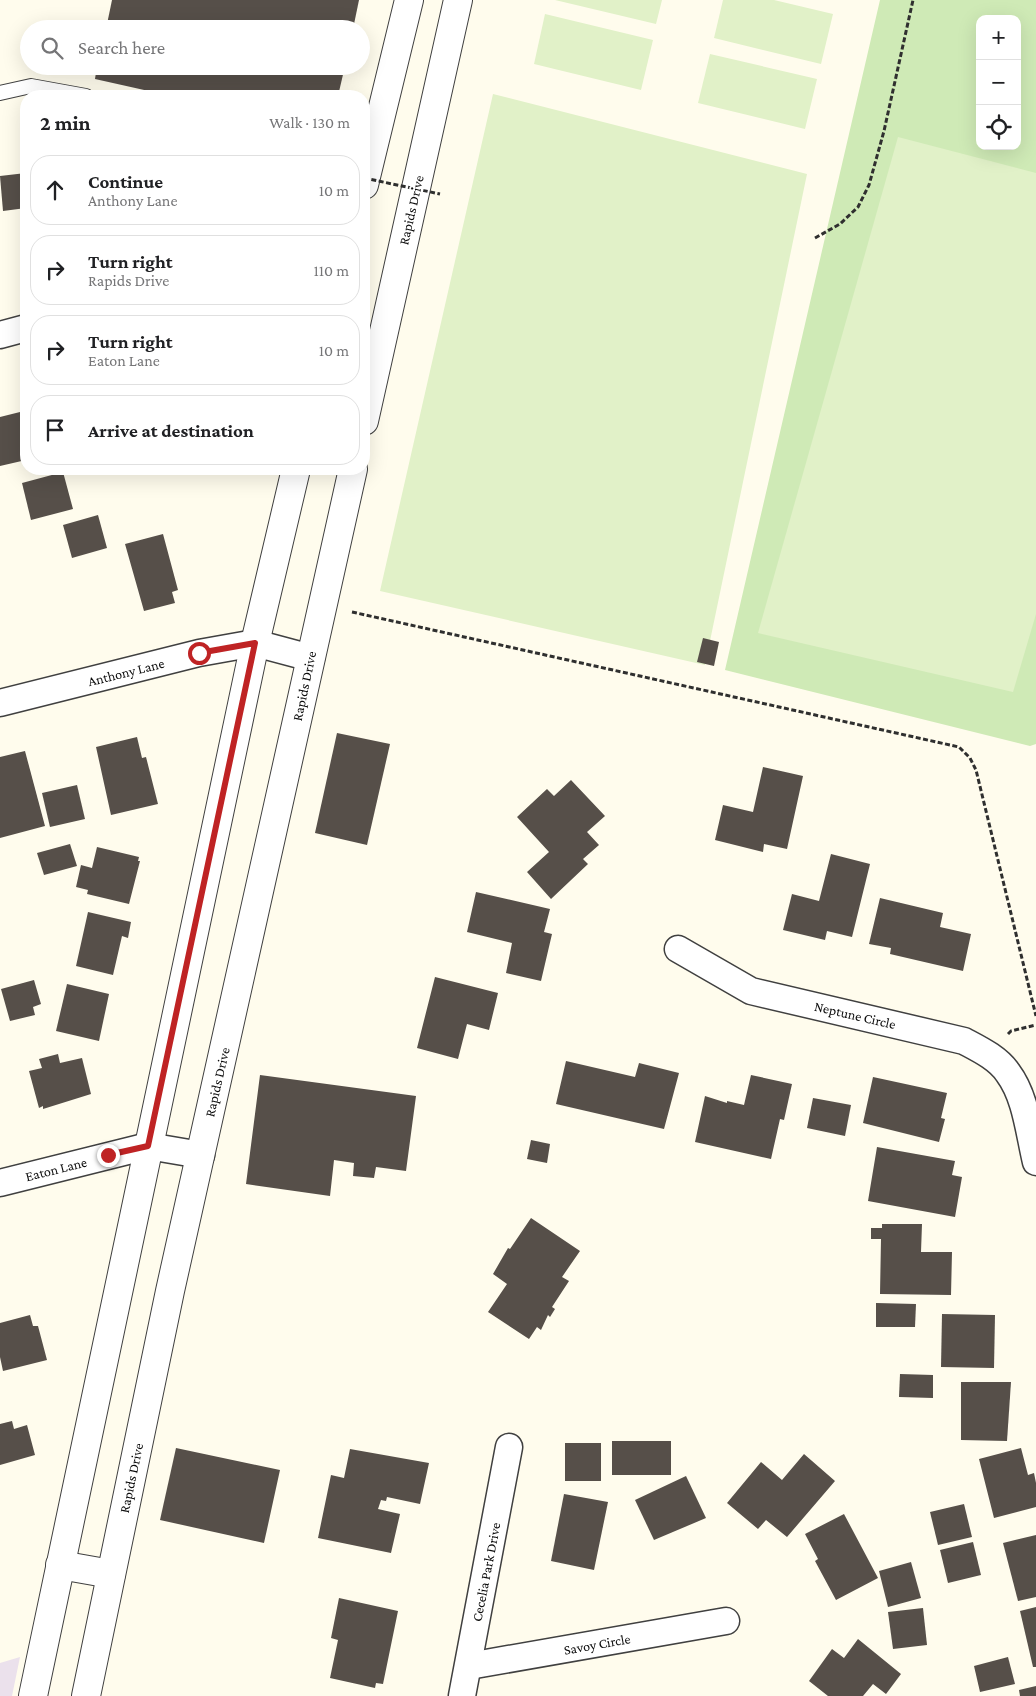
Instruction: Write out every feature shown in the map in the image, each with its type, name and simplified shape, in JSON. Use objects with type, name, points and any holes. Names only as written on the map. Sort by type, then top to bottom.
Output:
[{"type":"street","points":[[370,147],[409,0]]},
{"type":"street","name":"Rapids Drive","points":[[370,365],[458,0]]},
{"type":"street","points":[[0,335],[20,330]]},
{"type":"street","points":[[33,1696],[255,643],[295,475]]},
{"type":"street","name":"Rapids Drive","points":[[86,1696],[200,1155],[352,475]]},
{"type":"street","name":"Anthony Lane","points":[[0,703],[199,653],[255,643],[311,658]]},
{"type":"street","name":"Neptune Circle","points":[[678,949],[751,991],[964,1041],[987,1054],[1008,1072],[1019,1093],[1036,1162]]},
{"type":"street","name":"Eaton Lane","points":[[0,1183],[148,1146],[200,1155]]},
{"type":"street","name":"Cecelia Park Drive","points":[[462,1696],[510,1447]]},
{"type":"street","points":[[60,1565],[111,1574]]},
{"type":"street","name":"Savoy Circle","points":[[469,1666],[726,1621]]},
{"type":"lane","points":[[0,93],[32,86],[54,90]]},
{"type":"path","points":[[815,238],[840,224],[858,207],[869,184],[884,131],[912,0]]},
{"type":"path","points":[[370,164],[440,194]]},
{"type":"path","points":[[322,606],[960,747],[970,758],[976,770],[1036,1016]]},
{"type":"shaded area","points":[[20,1657],[12,1696],[0,1696],[0,1663]]},
{"type":"green space","points":[[555,0],[662,0],[656,24]]},
{"type":"green space","points":[[723,0],[774,0],[833,14],[821,64],[714,38]]},
{"type":"green space","points":[[880,0],[1036,0],[1036,744],[1030,746],[725,670]]},
{"type":"green space","points":[[545,14],[653,40],[641,90],[534,64]]},
{"type":"green space","points":[[710,54],[817,79],[805,129],[698,103]]},
{"type":"green space","points":[[493,94],[807,174],[705,665],[380,591]]},
{"type":"green space","points":[[898,137],[1036,173],[1036,614],[1013,692],[758,633]]},
{"type":"building","points":[[112,0],[359,0],[355,20],[108,20]]},
{"type":"building","points":[[96,75],[343,75],[339,90],[144,90],[95,79]]},
{"type":"building","points":[[20,174],[20,209],[3,211],[0,176]]},
{"type":"building","points":[[20,412],[20,461],[0,466],[0,417]]},
{"type":"building","points":[[52,475],[64,475],[73,509],[31,520],[22,483]]},
{"type":"building","points":[[98,515],[107,548],[72,558],[63,525]]},
{"type":"building","points":[[163,534],[178,590],[172,592],[175,603],[144,611],[125,544]]},
{"type":"building","points":[[703,638],[719,642],[714,666],[697,662]]},
{"type":"building","points":[[337,733],[390,744],[367,845],[315,833]]},
{"type":"building","points":[[137,737],[142,758],[146,757],[158,804],[111,815],[96,747]]},
{"type":"building","points":[[25,751],[45,826],[0,838],[0,757]]},
{"type":"building","points":[[763,767],[803,776],[787,849],[764,844],[763,852],[715,840],[723,805],[753,812]]},
{"type":"building","points":[[571,780],[605,816],[587,832],[599,845],[583,859],[588,864],[551,899],[527,872],[549,852],[517,817],[547,789],[554,796]]},
{"type":"building","points":[[77,785],[85,819],[50,827],[42,793]]},
{"type":"building","points":[[70,844],[77,866],[44,875],[37,853]]},
{"type":"building","points":[[97,847],[139,857],[138,861],[140,861],[129,904],[87,894],[88,890],[76,887],[81,865],[92,868]]},
{"type":"building","points":[[831,854],[870,864],[852,937],[827,931],[825,940],[783,930],[792,894],[819,901]]},
{"type":"building","points":[[476,892],[550,909],[544,932],[552,934],[541,981],[506,973],[512,943],[467,932]]},
{"type":"building","points":[[880,898],[943,913],[940,927],[971,934],[963,971],[890,954],[891,948],[869,944]]},
{"type":"building","points":[[88,912],[131,922],[128,938],[122,936],[113,975],[76,966]]},
{"type":"building","points":[[435,977],[498,993],[489,1030],[467,1024],[458,1059],[417,1048]]},
{"type":"building","points":[[34,980],[41,1004],[33,1007],[35,1015],[10,1021],[1,989]]},
{"type":"building","points":[[67,984],[109,994],[99,1041],[56,1031]]},
{"type":"building","points":[[58,1054],[60,1063],[82,1058],[91,1094],[43,1109],[43,1106],[39,1108],[29,1071],[42,1068],[39,1059]]},
{"type":"building","points":[[566,1061],[635,1077],[639,1063],[679,1073],[664,1129],[556,1104]]},
{"type":"building","points":[[260,1075],[416,1096],[406,1171],[376,1167],[374,1178],[353,1176],[354,1163],[334,1160],[330,1196],[246,1184]]},
{"type":"building","points":[[751,1075],[792,1084],[784,1120],[780,1119],[771,1159],[695,1142],[705,1096],[727,1103],[727,1101],[744,1105]]},
{"type":"building","points":[[873,1077],[947,1093],[941,1118],[945,1119],[939,1142],[863,1123]]},
{"type":"building","points":[[813,1098],[851,1105],[845,1136],[807,1128]]},
{"type":"building","points":[[531,1140],[550,1144],[547,1163],[527,1159]]},
{"type":"building","points":[[877,1147],[955,1161],[952,1175],[962,1177],[955,1217],[868,1201]]},
{"type":"building","points":[[531,1218],[580,1251],[562,1277],[569,1281],[552,1307],[555,1309],[550,1317],[548,1315],[541,1330],[537,1327],[529,1339],[488,1312],[507,1284],[493,1274],[508,1248],[510,1249]]},
{"type":"building","points":[[882,1224],[922,1224],[921,1252],[952,1252],[951,1295],[880,1294],[881,1239],[871,1239],[871,1228],[882,1228]]},
{"type":"building","points":[[876,1303],[916,1304],[915,1327],[876,1327]]},
{"type":"building","points":[[942,1314],[995,1315],[994,1368],[941,1367]]},
{"type":"building","points":[[30,1315],[33,1326],[38,1326],[47,1360],[3,1371],[0,1357],[0,1323]]},
{"type":"building","points":[[900,1374],[933,1375],[933,1398],[899,1397]]},
{"type":"building","points":[[961,1382],[1011,1382],[1007,1441],[961,1440]]},
{"type":"building","points":[[12,1421],[14,1429],[27,1425],[35,1455],[0,1465],[0,1424]]},
{"type":"building","points":[[612,1441],[671,1441],[671,1475],[612,1475]]},
{"type":"building","points":[[565,1443],[601,1443],[601,1481],[565,1481]]},
{"type":"building","points":[[176,1448],[280,1470],[264,1543],[160,1520]]},
{"type":"building","points":[[1021,1448],[1028,1475],[1034,1473],[1036,1507],[994,1518],[979,1459]]},
{"type":"building","points":[[350,1449],[429,1463],[420,1504],[387,1497],[386,1501],[381,1500],[378,1509],[400,1514],[391,1553],[318,1538],[331,1475],[344,1478]]},
{"type":"building","points":[[804,1454],[835,1481],[787,1537],[766,1520],[758,1529],[727,1503],[761,1462],[782,1480]]},
{"type":"building","points":[[686,1476],[706,1518],[654,1540],[635,1500]]},
{"type":"building","points":[[564,1494],[608,1502],[594,1570],[551,1561]]},
{"type":"building","points":[[964,1504],[972,1537],[938,1545],[930,1512]]},
{"type":"building","points":[[844,1514],[878,1578],[836,1600],[815,1561],[818,1559],[805,1534]]},
{"type":"building","points":[[1036,1535],[1036,1597],[1018,1601],[1003,1543]]},
{"type":"building","points":[[973,1542],[981,1575],[948,1583],[940,1550]]},
{"type":"building","points":[[911,1562],[921,1598],[888,1607],[879,1571]]},
{"type":"building","points":[[339,1598],[398,1611],[383,1684],[376,1683],[375,1688],[330,1678],[338,1640],[331,1638]]},
{"type":"building","points":[[1036,1607],[1036,1667],[1033,1667],[1020,1611]]},
{"type":"building","points":[[923,1608],[927,1645],[893,1649],[888,1612]]},
{"type":"building","points":[[858,1639],[901,1674],[886,1694],[873,1684],[863,1696],[828,1696],[809,1681],[832,1649],[844,1658]]},
{"type":"building","points":[[1008,1657],[1015,1684],[980,1692],[974,1666]]},
{"type":"building","points":[[1036,1686],[1036,1696],[1020,1696],[1019,1690]]},
{"type":"route","points":[[108,1155],[148,1146],[255,643],[199,653]]}]
